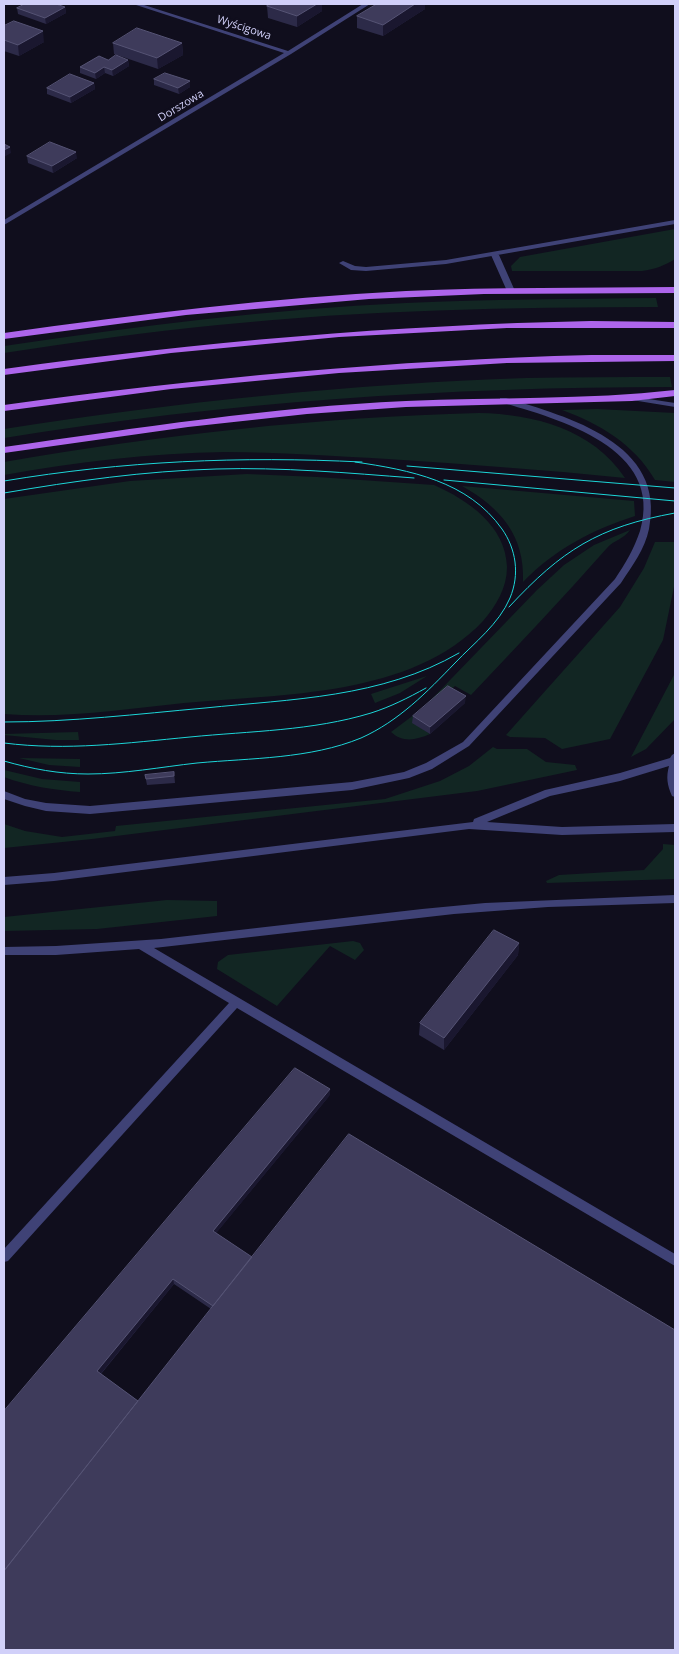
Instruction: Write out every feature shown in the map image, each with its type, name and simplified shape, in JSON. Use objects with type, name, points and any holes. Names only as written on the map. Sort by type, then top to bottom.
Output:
[{"type":"main road","points":[[4,336],[126,318],[260,304],[370,296],[511,291],[675,290]]},
{"type":"main road","points":[[4,372],[187,348],[282,339],[473,327],[600,324],[675,325]]},
{"type":"main road","points":[[4,408],[83,396],[296,372],[456,362],[608,357],[675,358]]},
{"type":"main road","points":[[4,450],[179,425],[307,411],[406,404],[632,398],[675,394]]},
{"type":"street","name":"Wyścigowa","points":[[136,4],[289,53]]},
{"type":"street","name":"Dorszowa","points":[[4,223],[289,53],[367,4]]},
{"type":"street","points":[[343,263],[354,268],[366,269],[446,262],[495,255],[675,222]]},
{"type":"street","points":[[495,255],[511,291]]},
{"type":"street","points":[[632,398],[675,405]]},
{"type":"street","points":[[4,795],[21,802],[50,808],[90,810],[352,786],[406,775],[429,766],[466,744],[618,581],[630,564],[642,541],[648,518],[649,505],[644,485],[628,461],[614,448],[572,422],[502,400]]},
{"type":"street","points":[[4,881],[54,877],[470,825],[495,817],[548,793],[629,774],[674,758],[671,779],[675,793]]},
{"type":"street","points":[[470,825],[562,831],[675,828]]},
{"type":"street","points":[[4,951],[51,951],[140,945],[483,908],[590,901],[675,899]]},
{"type":"street","points":[[140,945],[675,1260]]},
{"type":"street","points":[[4,1257],[236,1002]]},
{"type":"green space","points":[[675,229],[675,259],[651,269],[642,271],[512,271],[511,266],[520,257]]},
{"type":"green space","points":[[656,298],[658,307],[438,310],[273,320],[138,334],[4,353],[4,346],[154,325],[305,309],[531,299]]},
{"type":"green space","points":[[670,377],[672,387],[504,390],[337,399],[170,415],[4,438],[4,429],[134,410],[264,396],[460,381]]},
{"type":"green space","points":[[597,409],[675,413],[675,482],[655,480],[637,456],[615,437],[590,422],[562,410]]},
{"type":"green space","points":[[479,413],[499,414],[540,421],[579,436],[612,461],[625,478],[418,461],[286,453],[225,452],[114,459],[4,475],[4,462],[181,436],[300,423]]},
{"type":"green space","points":[[247,474],[434,485],[447,491],[460,498],[483,516],[500,539],[505,552],[507,575],[500,596],[483,621],[454,646],[420,665],[383,678],[343,687],[262,697],[72,714],[4,714],[4,499],[130,481]]},
{"type":"green space","points":[[462,486],[634,501],[635,516],[589,534],[561,550],[523,582],[523,566],[520,551],[508,525],[488,504]]},
{"type":"green space","points":[[630,530],[607,548],[471,695],[455,686],[413,722],[430,734],[420,738],[405,739],[391,732],[423,708],[537,590],[564,565],[594,545]]},
{"type":"green space","points":[[655,542],[675,542],[675,582],[663,640],[610,739],[562,749],[545,738],[510,737],[506,735],[620,607],[644,568]]},
{"type":"green space","points":[[675,673],[675,719],[646,749],[631,757]]},
{"type":"green space","points":[[427,676],[400,693],[375,703],[371,694]]},
{"type":"green space","points":[[78,732],[79,740],[56,740],[4,735],[4,734]]},
{"type":"green space","points":[[493,747],[497,749],[527,749],[546,762],[575,765],[577,770],[477,791],[92,839],[4,848],[4,824],[25,831],[62,837],[115,831],[116,826],[385,799],[440,781],[469,766]]},
{"type":"green space","points":[[19,758],[80,759],[80,767],[49,765]]},
{"type":"green space","points":[[4,770],[42,779],[80,782],[80,792],[22,783],[4,777]]},
{"type":"green space","points":[[663,844],[675,845],[675,879],[547,883],[546,881],[559,875],[644,870],[663,849]]},
{"type":"green space","points":[[167,900],[217,901],[217,916],[97,929],[4,931],[4,917]]},
{"type":"green space","points":[[353,941],[360,943],[364,950],[355,960],[330,946],[277,1006],[217,969],[218,962],[228,955]]},
{"type":"building","points":[[25,4],[56,4],[65,7],[45,18],[17,8]]},
{"type":"building","points":[[271,4],[317,4],[297,16],[267,6]]},
{"type":"building","points":[[377,4],[415,4],[383,25],[357,16]]},
{"type":"building","points":[[14,21],[43,31],[18,45],[4,40],[4,26]]},
{"type":"building","points":[[137,28],[182,43],[157,58],[113,43]]},
{"type":"building","points":[[116,55],[128,60],[112,70],[104,67],[95,73],[80,67],[99,56],[108,60]]},
{"type":"building","points":[[165,73],[190,81],[178,88],[154,79]]},
{"type":"building","points":[[70,74],[94,83],[70,97],[47,88]]},
{"type":"building","points":[[50,142],[76,152],[52,166],[27,156]]},
{"type":"building","points":[[4,144],[10,147],[4,150]]},
{"type":"building","points":[[448,686],[466,696],[430,727],[413,716]]},
{"type":"building","points":[[174,772],[174,776],[146,779],[145,775]]},
{"type":"building","points":[[494,930],[519,943],[444,1038],[420,1023]]},
{"type":"building","points":[[295,1068],[330,1089],[213,1231],[252,1257],[213,1306],[173,1279],[97,1371],[138,1401],[4,1571],[4,1411]]},
{"type":"building","points":[[349,1134],[675,1330],[675,1650],[4,1650],[4,1571]]},
{"type":"tram line","points":[[4,481],[93,469],[182,462],[227,460],[362,462]]},
{"type":"tram line","points":[[4,761],[56,772],[102,774],[301,754],[342,745],[361,738],[388,723],[412,705],[493,625],[505,607],[510,598],[515,580],[516,571],[513,553],[507,537],[488,513],[472,499],[455,489],[417,474],[355,462]]},
{"type":"tram line","points":[[407,466],[675,488]]},
{"type":"tram line","points":[[4,493],[110,477],[216,469],[340,472],[414,478]]},
{"type":"tram line","points":[[444,480],[675,501]]},
{"type":"tram line","points":[[509,607],[546,570],[583,544],[624,526],[675,513]]},
{"type":"tram line","points":[[4,722],[54,721],[303,699],[367,688],[399,679],[429,668],[459,653]]},
{"type":"tram line","points":[[4,743],[51,746],[97,745],[304,727],[326,724],[371,713],[399,702],[426,688]]}]
